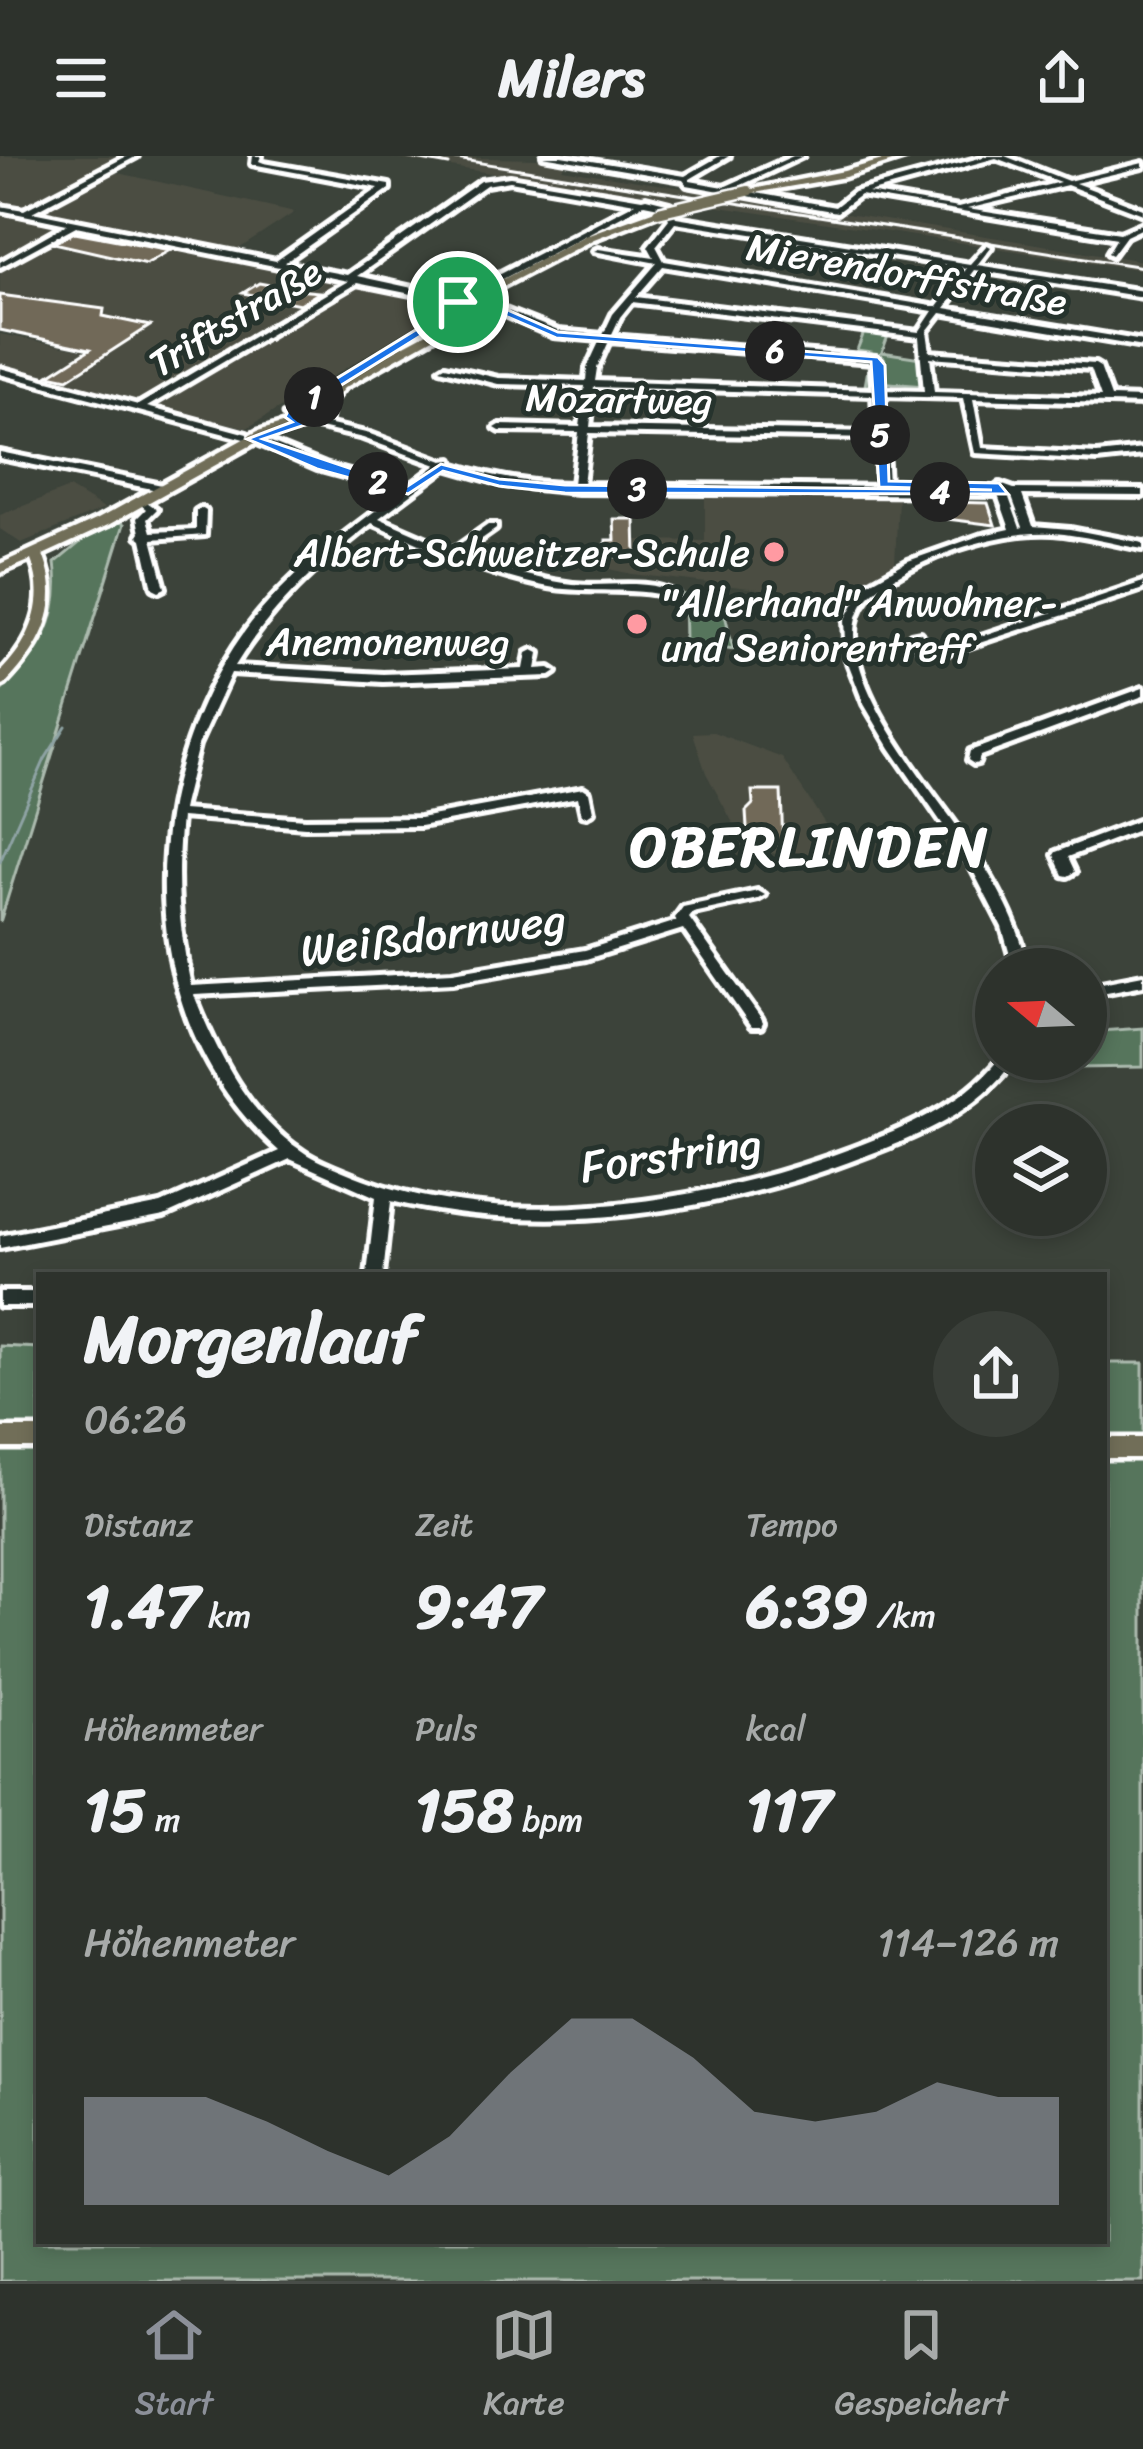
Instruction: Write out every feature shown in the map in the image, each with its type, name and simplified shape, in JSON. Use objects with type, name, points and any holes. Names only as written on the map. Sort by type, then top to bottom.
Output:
[{"type":"main road","points":[[0,573],[246,440],[300,417],[328,411],[340,385],[462,305],[652,204],[845,174],[906,156]]},
{"type":"main road","points":[[300,417],[462,305]]},
{"type":"main road","points":[[35,554],[22,564],[44,604]]},
{"type":"main road","points":[[0,681],[38,634],[45,579],[35,554]]},
{"type":"main road","points":[[0,573],[35,583]]},
{"type":"main road","points":[[0,670],[25,655]]},
{"type":"main road","points":[[0,1438],[36,1438]]},
{"type":"main road","points":[[1107,1448],[1143,1448]]},
{"type":"street","points":[[25,213],[133,156]]},
{"type":"street","points":[[257,156],[256,162],[262,165],[386,187],[280,262]]},
{"type":"street","points":[[547,156],[686,178],[725,156]]},
{"type":"street","points":[[720,190],[799,156]]},
{"type":"street","points":[[686,178],[687,183],[720,190],[837,210],[857,194],[996,156],[1143,212]]},
{"type":"street","points":[[1115,156],[1140,167]]},
{"type":"street","points":[[956,210],[1062,181],[1140,167]]},
{"type":"street","name":"Triftstraße","points":[[141,407],[355,278],[484,183],[515,179],[652,204]]},
{"type":"street","points":[[857,194],[1122,236]]},
{"type":"street","points":[[462,305],[496,279],[652,204],[670,208],[674,219]]},
{"type":"street","points":[[0,208],[355,278],[554,334],[874,359],[884,484]]},
{"type":"street","points":[[578,486],[591,383],[606,338],[659,262],[653,241],[674,219]]},
{"type":"street","points":[[674,219],[1143,294]]},
{"type":"street","points":[[0,265],[76,223]]},
{"type":"street","points":[[1112,253],[1122,236],[1143,225]]},
{"type":"street","points":[[929,392],[923,334],[987,247]]},
{"type":"street","name":"Mierendorffstraße","points":[[598,251],[1143,344]]},
{"type":"street","points":[[629,299],[923,334]]},
{"type":"street","points":[[925,353],[1095,367],[1107,400]]},
{"type":"street","points":[[446,369],[491,380],[1143,401]]},
{"type":"street","points":[[0,371],[141,407],[408,491]]},
{"type":"street","points":[[967,394],[974,448],[984,453],[1097,457],[1143,452]]},
{"type":"street","points":[[328,411],[399,447]]},
{"type":"street","points":[[300,417],[499,482],[1143,491]]},
{"type":"street","name":"Mozartweg","points":[[500,428],[880,435]]},
{"type":"street","points":[[0,455],[162,488]]},
{"type":"street","name":"Forstring","points":[[445,465],[369,518],[296,580],[226,669],[191,749],[176,813],[168,892],[172,938],[207,1050],[232,1088],[290,1152],[338,1178],[384,1194],[481,1210],[698,1200],[826,1166],[956,1107],[990,1080]]},
{"type":"street","points":[[578,486],[884,484],[1005,490]]},
{"type":"street","points":[[1005,490],[1022,530]]},
{"type":"street","points":[[140,501],[152,509],[142,518],[142,536],[158,588]]},
{"type":"street","points":[[142,536],[201,533],[201,512]]},
{"type":"street","points":[[369,518],[455,553],[559,585],[636,584],[671,594]]},
{"type":"street","points":[[455,553],[492,527]]},
{"type":"street","points":[[1013,948],[974,860],[873,714],[859,684],[851,639],[857,603],[881,576],[1022,530],[1143,547]]},
{"type":"street","points":[[916,635],[925,652],[946,650],[1143,585]]},
{"type":"street","points":[[530,671],[533,652]]},
{"type":"street","name":"Anemonenweg","points":[[226,669],[383,678],[550,672]]},
{"type":"street","points":[[974,760],[974,754],[1143,692]]},
{"type":"street","points":[[176,813],[305,823],[420,822],[583,792],[587,812]]},
{"type":"street","points":[[1068,872],[1060,855],[1143,823]]},
{"type":"street","name":"Weißdornweg","points":[[186,992],[453,977],[586,954],[684,924],[688,910],[758,895]]},
{"type":"street","points":[[684,924],[711,953],[756,1023]]},
{"type":"street","points":[[1107,987],[1143,980]]},
{"type":"street","points":[[0,1242],[164,1210],[290,1152]]},
{"type":"street","points":[[375,1272],[384,1194]]},
{"type":"street","points":[[0,1299],[36,1299]]},
{"type":"shaded area","points":[[0,156],[143,156],[114,172],[295,212],[231,254],[354,282],[141,408],[0,367],[0,334],[112,355],[0,330]]},
{"type":"shaded area","points":[[377,156],[567,163],[562,169],[1143,261],[1143,270]]},
{"type":"shaded area","points":[[357,284],[443,309],[247,428],[157,407]]},
{"type":"shaded area","points":[[69,488],[104,509],[21,543],[0,529],[0,515]]},
{"type":"shaded area","name":"Albert-Schweitzer-Schule","points":[[705,496],[898,497],[895,563],[871,576],[851,600],[632,574],[609,569],[581,545],[589,545],[590,552],[627,560],[635,557],[635,540],[705,541]]},
{"type":"shaded area","points":[[713,732],[782,758],[857,873],[746,847],[706,773],[693,733]]},
{"type":"green space","points":[[865,330],[889,333],[882,352],[921,358],[924,386],[877,382],[877,387],[865,386],[871,352],[857,350]]},
{"type":"green space","points":[[119,521],[124,524],[0,922],[0,692],[45,635],[55,601],[55,563],[84,539]]},
{"type":"green space","points":[[684,595],[724,610],[733,649],[685,641]]},
{"type":"green space","points":[[1143,1028],[1143,1067],[1107,1068],[1107,1031]]},
{"type":"green space","points":[[0,1346],[36,1348],[36,2244],[1107,2244],[1107,1363],[1143,1363],[1143,2281],[0,2281]]},
{"type":"building","points":[[75,232],[170,250],[146,264],[54,243]]},
{"type":"building","points":[[259,283],[320,292],[300,304],[243,293]]},
{"type":"building","points":[[0,295],[104,309],[103,316],[150,326],[68,379],[49,375],[90,349],[0,330]]},
{"type":"building","points":[[941,502],[988,503],[995,525],[946,519]]},
{"type":"building","points":[[614,519],[635,519],[636,557],[606,556],[606,540],[615,540]]},
{"type":"building","points":[[752,791],[781,791],[783,845],[748,844],[746,811],[753,804]]},
{"type":"waterway","points":[[0,862],[45,759],[66,726]]},
{"type":"railway","points":[[399,156],[449,165]]},
{"type":"railway","points":[[437,156],[1143,267]]},
{"type":"place","name":"Albert-Schweitzer-Schule","points":[[774,552]]},
{"type":"place","name":"\"Allerhand\" Anwohner- und Seniorentreff","points":[[637,624]]},
{"type":"district","name":"OBERLINDEN","points":[[810,846]]},
{"type":"route","points":[[458,302],[482,302],[514,320],[556,334],[874,359],[879,365],[884,484],[999,486],[1002,494],[565,489],[499,482],[441,467],[408,491],[321,466],[253,439],[301,422],[290,417],[294,410],[329,384],[447,315],[458,302]]}]
